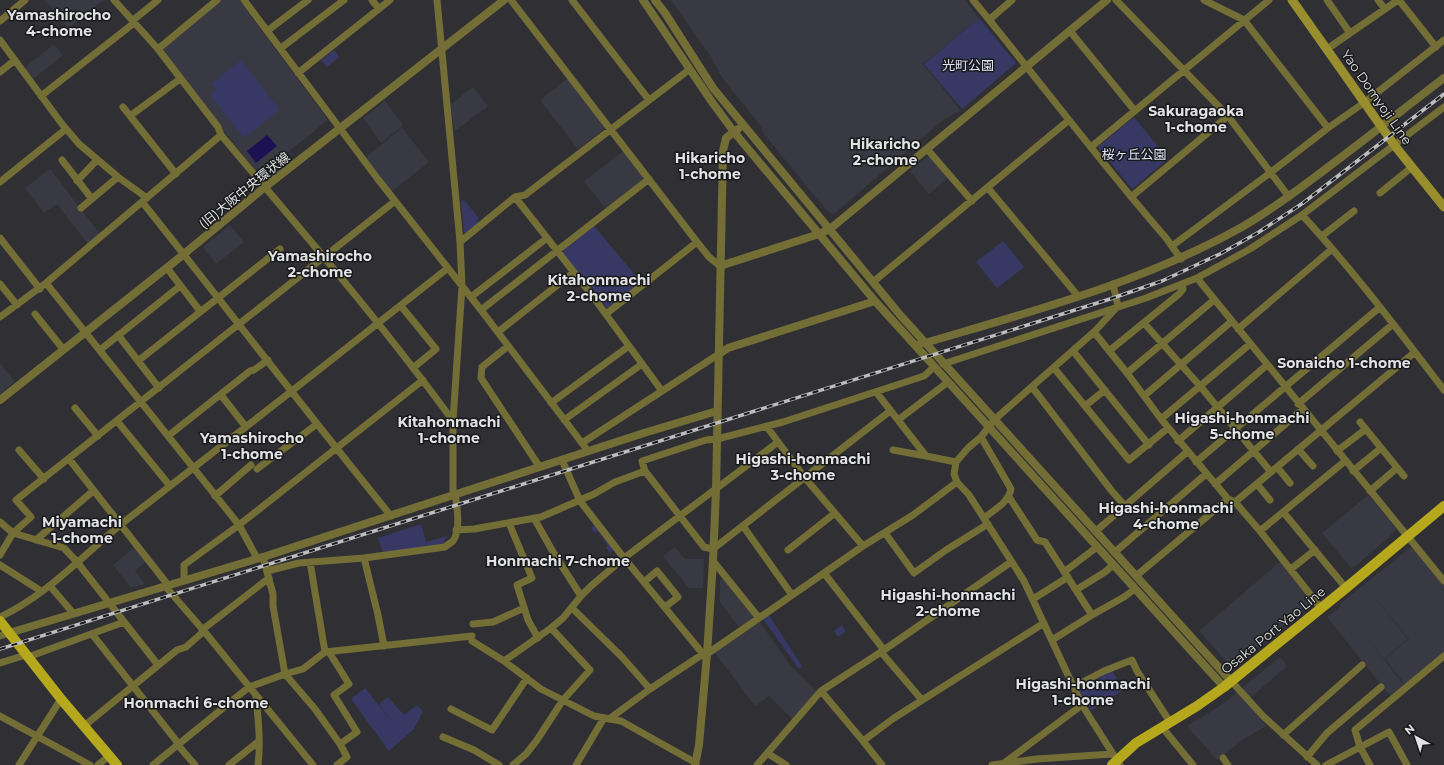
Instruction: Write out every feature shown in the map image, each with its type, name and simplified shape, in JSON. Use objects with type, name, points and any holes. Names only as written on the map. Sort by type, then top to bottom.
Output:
[{"type":"main road","name":"Yao Domyoji Line","points":[[1292,0],[1365,102],[1394,146],[1444,206]]},
{"type":"main road","name":"Osaka Port Yao Line","points":[[1115,761],[1136,743],[1197,706],[1228,684],[1444,506]]},
{"type":"main road","points":[[0,621],[4,634],[27,656],[61,700],[117,765]]},
{"type":"street","points":[[0,21],[25,0]]},
{"type":"street","points":[[114,0],[158,49],[218,127],[221,135],[378,324],[423,380],[453,421]]},
{"type":"street","points":[[41,96],[158,0]]},
{"type":"street","points":[[158,49],[217,0]]},
{"type":"street","points":[[245,0],[340,129],[498,332],[588,451]]},
{"type":"street","points":[[267,31],[308,0]]},
{"type":"street","points":[[281,48],[344,0]]},
{"type":"street","points":[[372,0],[379,9]]},
{"type":"street","points":[[298,73],[390,0]]},
{"type":"street","name":"(旧)大阪中央環状線","points":[[0,400],[167,268],[265,188],[504,0]]},
{"type":"street","points":[[511,0],[697,242],[709,257],[720,266]]},
{"type":"street","points":[[572,0],[649,100]]},
{"type":"street","points":[[643,0],[734,132],[875,301],[988,428],[1135,589],[1228,684],[1317,765]]},
{"type":"street","points":[[655,0],[714,88],[873,282],[925,344],[1115,552],[1228,684]]},
{"type":"street","points":[[973,0],[990,19],[1026,67],[1181,258]]},
{"type":"street","points":[[990,19],[1012,0]]},
{"type":"street","points":[[720,266],[819,234],[830,229],[1107,0]]},
{"type":"street","points":[[1116,0],[1228,116],[1289,197]]},
{"type":"street","points":[[1204,0],[1244,20],[1328,128]]},
{"type":"street","points":[[1091,147],[1269,0]]},
{"type":"street","points":[[1327,0],[1350,33]]},
{"type":"street","points":[[1378,0],[1385,9]]},
{"type":"street","points":[[1327,49],[1398,0],[1436,47]]},
{"type":"street","points":[[84,726],[177,650],[186,646],[268,574],[299,563],[364,558],[445,546],[453,542],[458,519],[454,494],[453,421],[462,286],[460,242],[439,1]]},
{"type":"street","points":[[1070,31],[1135,111]]},
{"type":"street","points":[[0,40],[78,144],[145,201],[218,298],[391,516]]},
{"type":"street","points":[[1172,246],[1328,128],[1365,102],[1444,40]]},
{"type":"street","points":[[0,72],[15,60]]},
{"type":"street","points":[[460,242],[515,197],[525,195],[690,70]]},
{"type":"street","points":[[911,341],[925,344],[1078,296],[1181,258],[1244,226],[1289,197],[1444,78]]},
{"type":"street","points":[[130,116],[180,79]]},
{"type":"street","points":[[123,107],[176,174]]},
{"type":"street","points":[[943,364],[1146,298],[1197,278],[1250,249],[1302,215],[1444,107]]},
{"type":"street","points":[[1131,197],[1228,116]]},
{"type":"street","points":[[873,282],[1069,120]]},
{"type":"street","points":[[153,765],[249,687],[303,669],[327,652],[472,638],[541,689],[594,716],[621,721],[697,764],[713,561],[716,490],[723,151],[726,138],[743,125]]},
{"type":"street","points":[[0,182],[66,129]]},
{"type":"street","points":[[0,317],[40,289],[221,135]]},
{"type":"street","points":[[927,149],[972,201]]},
{"type":"street","points":[[62,160],[92,199]]},
{"type":"street","points":[[77,181],[97,160]]},
{"type":"street","points":[[1380,193],[1412,167]]},
{"type":"street","points":[[81,208],[118,177]]},
{"type":"street","points":[[481,310],[649,179]]},
{"type":"street","points":[[988,188],[1078,296]]},
{"type":"street","points":[[515,197],[606,314],[662,391]]},
{"type":"street","points":[[0,555],[13,532],[31,517],[16,500],[395,201]]},
{"type":"street","points":[[1322,236],[1354,211]]},
{"type":"street","points":[[1302,215],[1322,236],[1380,307],[1444,390]]},
{"type":"street","points":[[0,238],[40,289]]},
{"type":"street","points":[[471,297],[547,238]]},
{"type":"street","points":[[606,314],[697,242]]},
{"type":"street","points":[[138,361],[280,249]]},
{"type":"street","points":[[1238,329],[1332,249]]},
{"type":"street","points":[[167,268],[200,311]]},
{"type":"street","points":[[0,617],[11,612],[50,586],[120,525],[448,268]]},
{"type":"street","points":[[498,332],[574,272]]},
{"type":"street","points":[[1197,278],[1444,581]]},
{"type":"street","points":[[0,284],[17,305]]},
{"type":"street","points":[[46,284],[239,525],[260,557],[268,574],[273,594],[285,674],[315,708],[340,744],[347,757],[337,765]]},
{"type":"street","points":[[1113,284],[1118,306]]},
{"type":"street","points":[[1109,351],[1179,294],[1183,289],[1182,284]]},
{"type":"street","points":[[100,350],[180,286]]},
{"type":"street","points":[[1127,373],[1214,300]]},
{"type":"street","points":[[582,443],[728,348],[875,301]]},
{"type":"street","points":[[401,306],[436,349],[413,368]]},
{"type":"street","points":[[994,765],[1003,763],[1115,761],[1082,705],[1024,581],[969,495],[957,482],[954,474],[956,462],[968,448],[981,437],[994,420],[1094,332],[1118,306]]},
{"type":"street","points":[[1196,462],[1380,307]]},
{"type":"street","points":[[35,314],[64,349]]},
{"type":"street","points":[[1144,396],[1232,321]]},
{"type":"street","points":[[1144,323],[1200,386],[1271,472]]},
{"type":"street","points":[[1215,484],[1254,451],[1301,406],[1393,324]]},
{"type":"street","points":[[1094,332],[1187,452],[1260,531],[1321,608]]},
{"type":"street","points":[[118,335],[159,388]]},
{"type":"street","points":[[1161,419],[1250,344]]},
{"type":"street","points":[[508,346],[482,366],[480,378],[540,466]]},
{"type":"street","points":[[551,403],[629,346]]},
{"type":"street","points":[[1073,351],[1149,444]]},
{"type":"street","points":[[1136,576],[1231,501],[1257,484],[1415,352]]},
{"type":"street","points":[[168,436],[250,371],[254,370],[268,360]]},
{"type":"street","points":[[564,420],[642,364]]},
{"type":"street","points":[[1178,441],[1267,365]]},
{"type":"street","points":[[713,549],[704,547],[645,471],[642,461],[706,440],[717,439],[767,427],[876,392],[924,376],[934,367]]},
{"type":"street","points":[[1054,368],[1129,460],[1168,428]]},
{"type":"street","points":[[184,580],[184,565],[239,525],[423,380]]},
{"type":"street","points":[[898,420],[948,382]]},
{"type":"street","points":[[1032,388],[1124,505]]},
{"type":"street","points":[[1085,406],[1105,390]]},
{"type":"street","points":[[876,392],[926,456]]},
{"type":"street","points":[[220,395],[246,427]]},
{"type":"street","points":[[75,408],[98,436]]},
{"type":"street","points":[[713,549],[890,411]]},
{"type":"street","points":[[4,634],[260,557],[391,516],[454,494],[684,420],[717,412]]},
{"type":"street","points":[[117,421],[170,486]]},
{"type":"street","points":[[1360,422],[1404,476]]},
{"type":"street","points":[[215,496],[254,467],[317,424]]},
{"type":"street","points":[[767,427],[805,478],[863,546]]},
{"type":"street","points":[[1337,451],[1366,429]]},
{"type":"street","points":[[885,533],[914,573],[986,521],[1004,503],[1009,497],[1011,489],[981,437]]},
{"type":"street","points":[[504,662],[552,628],[563,618],[591,586],[624,558],[778,442]]},
{"type":"street","points":[[1354,471],[1381,448]]},
{"type":"street","points":[[1298,449],[1313,466]]},
{"type":"street","points":[[19,450],[44,479]]},
{"type":"street","points":[[893,450],[956,462]]},
{"type":"street","points":[[1096,531],[1124,505],[1187,452]]},
{"type":"street","points":[[69,459],[166,585],[313,765]]},
{"type":"street","points":[[562,460],[580,501],[624,558],[705,654]]},
{"type":"street","points":[[1260,531],[1284,513],[1345,461]]},
{"type":"street","points":[[1277,467],[1290,483]]},
{"type":"street","points":[[1370,491],[1396,468]]},
{"type":"street","points":[[456,530],[474,529],[541,517],[580,501],[615,482],[645,471]]},
{"type":"street","points":[[1115,552],[1206,474]]},
{"type":"street","points":[[576,765],[606,719],[759,618],[863,546],[885,533],[957,482]]},
{"type":"street","points":[[1257,484],[1270,500]]},
{"type":"street","points":[[36,540],[93,491]]},
{"type":"street","points":[[1009,497],[1037,540],[1045,542],[1092,615]]},
{"type":"street","points":[[788,550],[835,513]]},
{"type":"street","points":[[1284,513],[1346,588]]},
{"type":"street","points":[[534,518],[557,559],[581,596]]},
{"type":"street","points":[[0,522],[13,532],[64,548],[77,562],[158,665]]},
{"type":"street","points":[[509,523],[532,578],[517,585],[528,620],[538,638]]},
{"type":"street","points":[[743,526],[792,595]]},
{"type":"street","points":[[1033,599],[1066,575],[1097,547]]},
{"type":"street","points":[[1291,569],[1315,550]]},
{"type":"street","points":[[364,558],[384,646]]},
{"type":"street","points":[[713,561],[759,618]]},
{"type":"street","points":[[310,562],[327,652],[349,684],[334,695],[357,732],[340,744]]},
{"type":"street","points":[[757,765],[821,691],[883,651],[1012,562]]},
{"type":"street","points":[[0,565],[41,591]]},
{"type":"street","points":[[1076,590],[1105,572],[1113,565]]},
{"type":"street","points":[[644,582],[657,571],[678,597],[665,607]]},
{"type":"street","points":[[824,573],[922,700]]},
{"type":"street","points":[[50,586],[73,613]]},
{"type":"street","points":[[1052,640],[1135,589]]},
{"type":"street","points":[[473,624],[492,622],[524,608]]},
{"type":"street","points":[[572,608],[622,658],[650,690]]},
{"type":"street","points":[[0,664],[124,622]]},
{"type":"street","points":[[863,741],[894,718],[1044,623]]},
{"type":"street","points":[[513,765],[526,754],[563,700],[590,670],[552,628]]},
{"type":"street","points":[[92,634],[195,765]]},
{"type":"street","points":[[1370,765],[1360,747],[1354,730],[1444,656]]},
{"type":"street","points":[[1073,687],[1132,660],[1166,725],[1193,765]]},
{"type":"street","points":[[1283,735],[1362,665]]},
{"type":"street","points":[[451,708],[492,730],[527,678]]},
{"type":"street","points":[[1307,757],[1327,734],[1381,687]]},
{"type":"street","points":[[821,691],[882,765]]},
{"type":"street","points":[[256,696],[259,741],[258,765]]},
{"type":"street","points":[[19,765],[61,700]]},
{"type":"street","points":[[1003,763],[1082,705]]},
{"type":"street","points":[[1,718],[90,765]]},
{"type":"street","points":[[1326,765],[1389,732],[1407,765]]},
{"type":"street","points":[[443,737],[474,750],[499,765]]},
{"type":"street","points":[[229,765],[259,741]]},
{"type":"street","points":[[767,753],[786,765]]},
{"type":"street","points":[[98,765],[109,756]]},
{"type":"street","points":[[1223,758],[1228,765]]},
{"type":"shaded area","points":[[45,0],[104,0],[68,28]]},
{"type":"shaded area","points":[[218,0],[239,0],[328,120],[259,175],[159,49]]},
{"type":"shaded area","points":[[671,0],[965,0],[979,18],[923,64],[961,111],[944,119],[834,214],[828,212],[764,134],[760,125],[721,76],[711,57]]},
{"type":"shaded area","points":[[54,44],[63,55],[33,79],[26,71],[27,66]]},
{"type":"shaded area","points":[[568,78],[604,125],[604,129],[578,149],[540,100]]},
{"type":"shaded area","points":[[473,87],[488,106],[455,131],[450,105]]},
{"type":"shaded area","points":[[385,101],[403,125],[381,143],[363,118]]},
{"type":"shaded area","points":[[402,128],[429,162],[391,192],[365,158]]},
{"type":"shaded area","points":[[267,135],[277,146],[256,163],[247,151]]},
{"type":"shaded area","points":[[624,151],[643,175],[643,181],[606,209],[584,181]]},
{"type":"shaded area","points":[[927,157],[931,157],[948,178],[929,194],[910,171]]},
{"type":"shaded area","points":[[50,169],[100,234],[88,244],[57,204],[44,213],[25,188]]},
{"type":"shaded area","points":[[230,225],[244,242],[216,264],[203,247]]},
{"type":"shaded area","points":[[0,363],[15,382],[0,394]]},
{"type":"shaded area","points":[[1368,495],[1397,530],[1352,569],[1322,533]]},
{"type":"shaded area","points":[[1412,546],[1444,585],[1444,653],[1405,684],[1385,659],[1409,639],[1365,585],[1408,639],[1384,659],[1359,628],[1404,685],[1390,696],[1327,617],[1341,606],[1340,604]]},
{"type":"shaded area","points":[[135,547],[147,561],[135,571],[145,584],[131,588],[113,565]]},
{"type":"shaded area","points":[[675,547],[685,559],[704,559],[703,588],[689,588],[663,556]]},
{"type":"shaded area","points":[[1280,562],[1312,602],[1237,663],[1227,662],[1199,631]]},
{"type":"shaded area","points":[[720,579],[726,580],[753,614],[753,618],[739,627],[720,602]]},
{"type":"shaded area","points":[[759,621],[790,665],[817,692],[793,720],[769,696],[755,706],[716,654],[716,649]]},
{"type":"shaded area","points":[[1280,657],[1287,666],[1250,698],[1242,688]]},
{"type":"shaded area","points":[[1238,692],[1266,726],[1241,741],[1217,760],[1187,726],[1217,708]]},
{"type":"green space","name":"光町公園","points":[[979,18],[1016,63],[962,109],[924,64]]},
{"type":"green space","points":[[334,50],[339,57],[327,67],[321,60]]},
{"type":"green space","points":[[241,60],[280,110],[244,138],[210,95],[216,90],[211,84]]},
{"type":"green space","name":"桜ヶ丘公園","points":[[1134,117],[1168,159],[1132,189],[1098,147]]},
{"type":"green space","points":[[464,200],[478,217],[478,224],[468,233],[464,232],[461,201]]},
{"type":"green space","points":[[594,226],[641,282],[607,308],[563,254],[563,251]]},
{"type":"green space","points":[[1003,241],[1024,267],[997,288],[976,262]]},
{"type":"green space","points":[[421,524],[426,542],[448,536],[444,541],[445,543],[383,553],[378,538]]},
{"type":"green space","points":[[596,525],[614,549],[610,553],[606,548],[608,546],[598,531],[594,533],[591,528]]},
{"type":"green space","points":[[769,615],[802,666],[799,669],[763,619]]},
{"type":"green space","points":[[842,625],[846,631],[838,637],[834,631]]},
{"type":"green space","points":[[1112,670],[1123,690],[1091,711],[1078,688]]},
{"type":"green space","points":[[365,688],[393,723],[379,704],[388,697],[404,715],[417,705],[423,711],[414,729],[389,751],[351,699]]},
{"type":"railway","points":[[0,649],[1110,299],[1162,281],[1220,254],[1259,232],[1303,203],[1444,94]]},
{"type":"district","name":"Yamashirocho 4-chome","points":[[59,24]]},
{"type":"district","name":"Sakuragaoka 1-chome","points":[[1196,120]]},
{"type":"district","name":"Hikaricho 2-chome","points":[[885,152]]},
{"type":"district","name":"Hikaricho 1-chome","points":[[710,166]]},
{"type":"district","name":"Yamashirocho 2-chome","points":[[320,264]]},
{"type":"district","name":"Kitahonmachi 2-chome","points":[[599,288]]},
{"type":"district","name":"Sonaicho 1-chome","points":[[1344,363]]},
{"type":"district","name":"Higashi-honmachi 5-chome","points":[[1242,426]]},
{"type":"district","name":"Kitahonmachi 1-chome","points":[[449,430]]},
{"type":"district","name":"Yamashirocho 1-chome","points":[[252,446]]},
{"type":"district","name":"Higashi-honmachi 3-chome","points":[[803,468]]},
{"type":"district","name":"Higashi-honmachi 4-chome","points":[[1166,516]]},
{"type":"district","name":"Miyamachi 1-chome","points":[[82,530]]},
{"type":"district","name":"Honmachi 7-chome","points":[[558,561]]},
{"type":"district","name":"Higashi-honmachi 2-chome","points":[[948,604]]},
{"type":"district","name":"Higashi-honmachi 1-chome","points":[[1083,692]]},
{"type":"district","name":"Honmachi 6-chome","points":[[196,703]]}]
